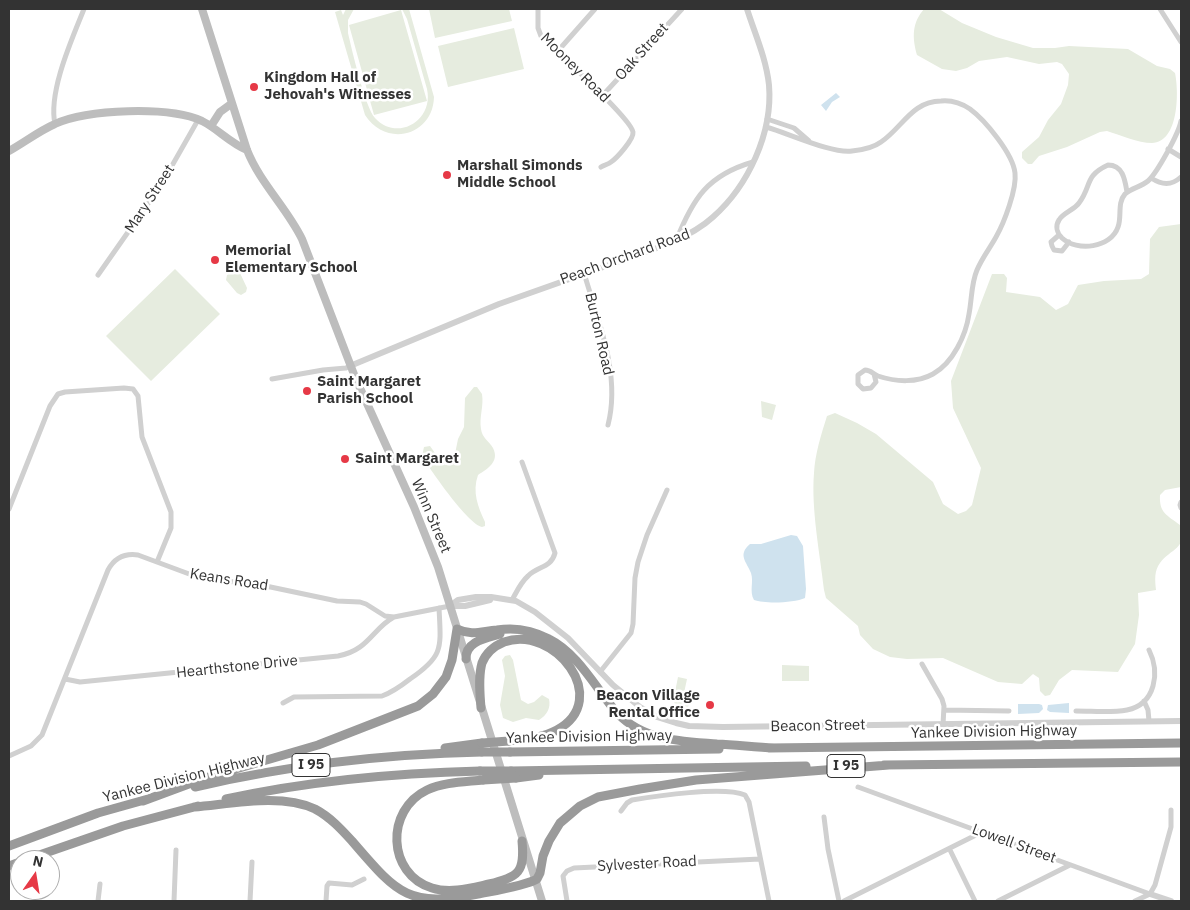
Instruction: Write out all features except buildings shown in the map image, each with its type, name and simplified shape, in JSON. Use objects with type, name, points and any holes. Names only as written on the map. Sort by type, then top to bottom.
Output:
[{"type":"highway","points":[[143,801],[205,778],[318,745],[418,706],[430,698],[446,677],[452,660],[457,629],[474,634],[504,629],[520,630],[546,637],[562,647],[580,666],[620,716],[643,732],[678,741],[774,748]]},
{"type":"highway","points":[[466,658],[466,650],[471,644],[502,633],[520,630]]},
{"type":"highway","points":[[481,708],[480,681],[482,663],[487,654],[500,644],[516,639],[534,641],[551,649],[567,662],[576,676],[580,691],[572,718],[559,729],[533,738],[509,741],[482,748]]},
{"type":"highway","name":"Yankee Division Highway","points":[[9,846],[98,813],[175,792],[258,774],[333,762],[412,754],[482,748],[510,752],[1181,743]]},
{"type":"highway","name":"Yankee Division Highway","points":[[52,850],[96,834],[194,806],[263,792],[397,774],[480,771],[514,774],[590,769],[1181,762]]},
{"type":"highway","points":[[194,806],[270,801],[289,802],[307,806],[335,823],[390,883],[406,893],[426,899],[446,900],[534,881],[540,874],[549,841],[560,824],[580,806],[598,798],[696,780],[889,765]]},
{"type":"highway","points":[[514,774],[444,785],[421,793],[408,804],[401,817],[396,835],[397,848],[405,868],[421,883],[438,890],[457,890],[511,878],[519,871],[523,858],[522,840]]},
{"type":"main road","name":"Winn Street","points":[[202,9],[246,150],[291,218],[302,239],[350,366],[420,521],[450,606],[534,881],[542,901]]},
{"type":"main road","points":[[211,126],[220,112],[231,104]]},
{"type":"main road","points":[[10,151],[55,124],[78,117],[138,112],[172,113],[198,120],[211,126],[246,150]]},
{"type":"street","points":[[55,124],[54,107],[60,75],[84,9]]},
{"type":"street","name":"Mooney Road","points":[[538,9],[539,33],[628,121],[634,133],[633,138],[612,162],[601,167]]},
{"type":"street","points":[[557,52],[595,9]]},
{"type":"street","name":"Oak Street","points":[[603,95],[682,9]]},
{"type":"street","name":"Peach Orchard Road","points":[[350,366],[499,304],[676,241],[695,231],[714,216],[738,189],[753,162],[766,126],[769,90],[767,73],[747,9]]},
{"type":"street","points":[[1160,9],[1181,42]]},
{"type":"street","points":[[766,126],[845,151],[866,148],[883,141],[909,115],[921,106],[933,101],[949,101],[960,104],[976,114],[999,142],[1014,167],[1015,183],[1009,204],[999,233],[980,262],[975,274],[966,325],[952,356],[940,370],[920,379],[893,380],[874,374]]},
{"type":"street","points":[[767,119],[794,128],[810,141]]},
{"type":"street","name":"Mary Street","points":[[98,276],[161,184],[198,120]]},
{"type":"street","points":[[1127,192],[1123,174],[1117,167],[1109,164],[1095,172],[1090,177],[1079,203],[1059,220],[1057,228],[1060,234],[1069,242],[1082,246],[1091,246],[1111,237],[1118,229],[1123,196],[1127,192],[1140,187],[1151,178],[1178,133],[1181,121]]},
{"type":"street","points":[[1168,149],[1181,157]]},
{"type":"street","points":[[676,241],[686,216],[704,188],[729,170],[753,162]]},
{"type":"street","points":[[1151,178],[1158,183],[1168,184],[1181,177]]},
{"type":"street","points":[[1060,234],[1051,242],[1054,250],[1062,250],[1069,242]]},
{"type":"street","name":"Burton Road","points":[[584,273],[608,357],[612,398],[608,424]]},
{"type":"street","points":[[272,379],[350,366]]},
{"type":"street","points":[[9,509],[50,406],[59,393],[124,388],[135,390],[139,398],[142,437],[171,512],[171,528],[157,562]]},
{"type":"street","points":[[512,600],[527,577],[548,565],[553,560],[555,553],[522,462]]},
{"type":"street","points":[[600,672],[631,633],[634,620],[636,567],[647,534],[667,490]]},
{"type":"street","points":[[1181,502],[1181,508]]},
{"type":"street","name":"Keans Road","points":[[9,756],[31,746],[41,737],[112,564],[122,556],[138,555],[200,578],[261,585],[337,601],[364,603],[385,616],[394,616]]},
{"type":"street","name":"Beacon Street","points":[[450,606],[458,600],[470,598],[498,598],[512,600],[526,606],[560,631],[618,690],[640,707],[669,721],[689,726],[1181,721]]},
{"type":"street","points":[[394,616],[450,606]]},
{"type":"street","points":[[282,703],[294,697],[363,697],[388,694],[425,669],[436,657],[440,639],[438,608]]},
{"type":"street","name":"Hearthstone Drive","points":[[65,679],[80,682],[332,657],[347,654],[363,645],[394,616]]},
{"type":"street","points":[[1076,711],[1126,710],[1144,702],[1151,693],[1155,683],[1154,665],[1149,650]]},
{"type":"street","points":[[922,664],[943,702],[943,724]]},
{"type":"street","points":[[1144,702],[1148,710],[1149,721]]},
{"type":"street","points":[[944,710],[1010,711]]},
{"type":"street","name":"Lowell Street","points":[[858,787],[1171,901]]},
{"type":"street","points":[[622,812],[627,803],[635,800],[716,791],[741,793],[749,802],[769,901]]},
{"type":"street","points":[[1134,901],[1150,894],[1154,885],[1172,826],[1171,810]]},
{"type":"street","points":[[824,817],[828,849],[839,901]]},
{"type":"street","points":[[844,901],[950,850],[982,832]]},
{"type":"street","points":[[174,901],[176,850]]},
{"type":"street","points":[[950,850],[975,901]]},
{"type":"street","name":"Sylvester Road","points":[[567,901],[563,876],[567,871],[574,868],[760,860]]},
{"type":"street","points":[[250,901],[252,862]]},
{"type":"street","points":[[998,901],[1070,865]]},
{"type":"street","points":[[326,901],[328,884],[352,885],[364,879]]},
{"type":"street","points":[[98,901],[100,884]]},
{"type":"shaded area","points":[[346,9],[354,9],[348,20],[348,33],[359,78],[371,112],[384,125],[393,128],[403,128],[419,119],[425,110],[428,100],[427,89],[407,19],[402,9],[409,9],[434,97],[432,110],[426,121],[417,129],[407,133],[396,134],[384,132],[365,115],[335,12],[341,10],[343,15]]},
{"type":"shaded area","points":[[429,9],[509,9],[512,21],[435,38]]},
{"type":"shaded area","points":[[924,9],[939,9],[962,23],[996,37],[1033,48],[1069,46],[1128,49],[1157,66],[1170,69],[1175,73],[1177,103],[1168,134],[1161,140],[1147,143],[1107,131],[1100,132],[1067,147],[1039,156],[1032,164],[1028,164],[1022,158],[1022,152],[1039,137],[1048,120],[1061,104],[1068,85],[1069,74],[1062,64],[1057,62],[1039,64],[1007,57],[979,61],[967,68],[956,71],[942,69],[917,55],[914,30],[917,20]]},
{"type":"shaded area","points":[[401,10],[427,101],[374,115],[349,25]]},
{"type":"shaded area","points":[[514,28],[524,69],[448,87],[438,46]]},
{"type":"shaded area","points":[[1181,224],[1181,487],[1165,490],[1160,495],[1160,501],[1162,510],[1180,525],[1182,539],[1177,547],[1158,566],[1155,576],[1156,590],[1138,593],[1139,615],[1135,644],[1118,672],[1072,670],[1059,680],[1050,695],[1045,696],[1040,691],[1039,678],[1033,674],[1022,684],[998,682],[943,658],[907,659],[890,657],[873,649],[860,635],[858,626],[826,598],[824,590],[813,487],[817,452],[827,416],[835,413],[876,434],[933,482],[943,504],[958,514],[966,511],[972,505],[981,468],[953,408],[951,381],[992,274],[1004,274],[1007,278],[1006,292],[1040,297],[1056,310],[1068,304],[1078,285],[1104,281],[1141,279],[1149,274],[1150,239],[1159,227]]},
{"type":"shaded area","points":[[175,269],[220,314],[151,381],[106,336]]},
{"type":"shaded area","points":[[235,270],[240,273],[247,288],[246,292],[241,295],[226,280],[227,275]]},
{"type":"shaded area","points":[[474,387],[477,387],[482,394],[482,432],[495,453],[492,464],[478,475],[476,481],[477,499],[485,522],[485,526],[482,527],[476,524],[459,507],[422,456],[424,447],[430,446],[442,463],[445,465],[451,463],[454,459],[458,439],[464,427],[465,398]]},
{"type":"shaded area","points":[[761,401],[776,405],[772,420],[762,417]]},
{"type":"shaded area","points":[[510,655],[513,660],[521,700],[528,704],[534,702],[542,695],[549,699],[548,711],[539,720],[526,718],[513,722],[503,718],[500,705],[505,676],[502,660],[505,656]]},
{"type":"shaded area","points":[[782,665],[809,666],[809,681],[782,681]]},
{"type":"shaded area","points":[[678,677],[687,679],[684,693],[675,692]]},
{"type":"shaded area","points":[[676,694],[691,697],[688,707],[674,703]]},
{"type":"water","points":[[836,93],[840,97],[832,102],[826,111],[821,105]]},
{"type":"water","points":[[791,535],[797,536],[803,546],[805,598],[780,602],[754,600],[751,573],[744,558],[746,548],[750,544],[761,544]]},
{"type":"water","points":[[1069,703],[1069,713],[1050,712],[1047,710],[1048,705]]},
{"type":"water","points":[[1018,704],[1039,704],[1042,705],[1043,709],[1039,713],[1018,714]]},
{"type":"place","name":"Kingdom Hall of Jehovah's Witnesses","points":[[254,87]]},
{"type":"place","name":"Marshall Simonds Middle School","points":[[447,175]]},
{"type":"place","name":"Memorial Elementary School","points":[[215,260]]},
{"type":"place","name":"Saint Margaret Parish School","points":[[307,391]]},
{"type":"place","name":"Saint Margaret","points":[[345,459]]},
{"type":"place","name":"Beacon Village Rental Office","points":[[710,705]]}]
